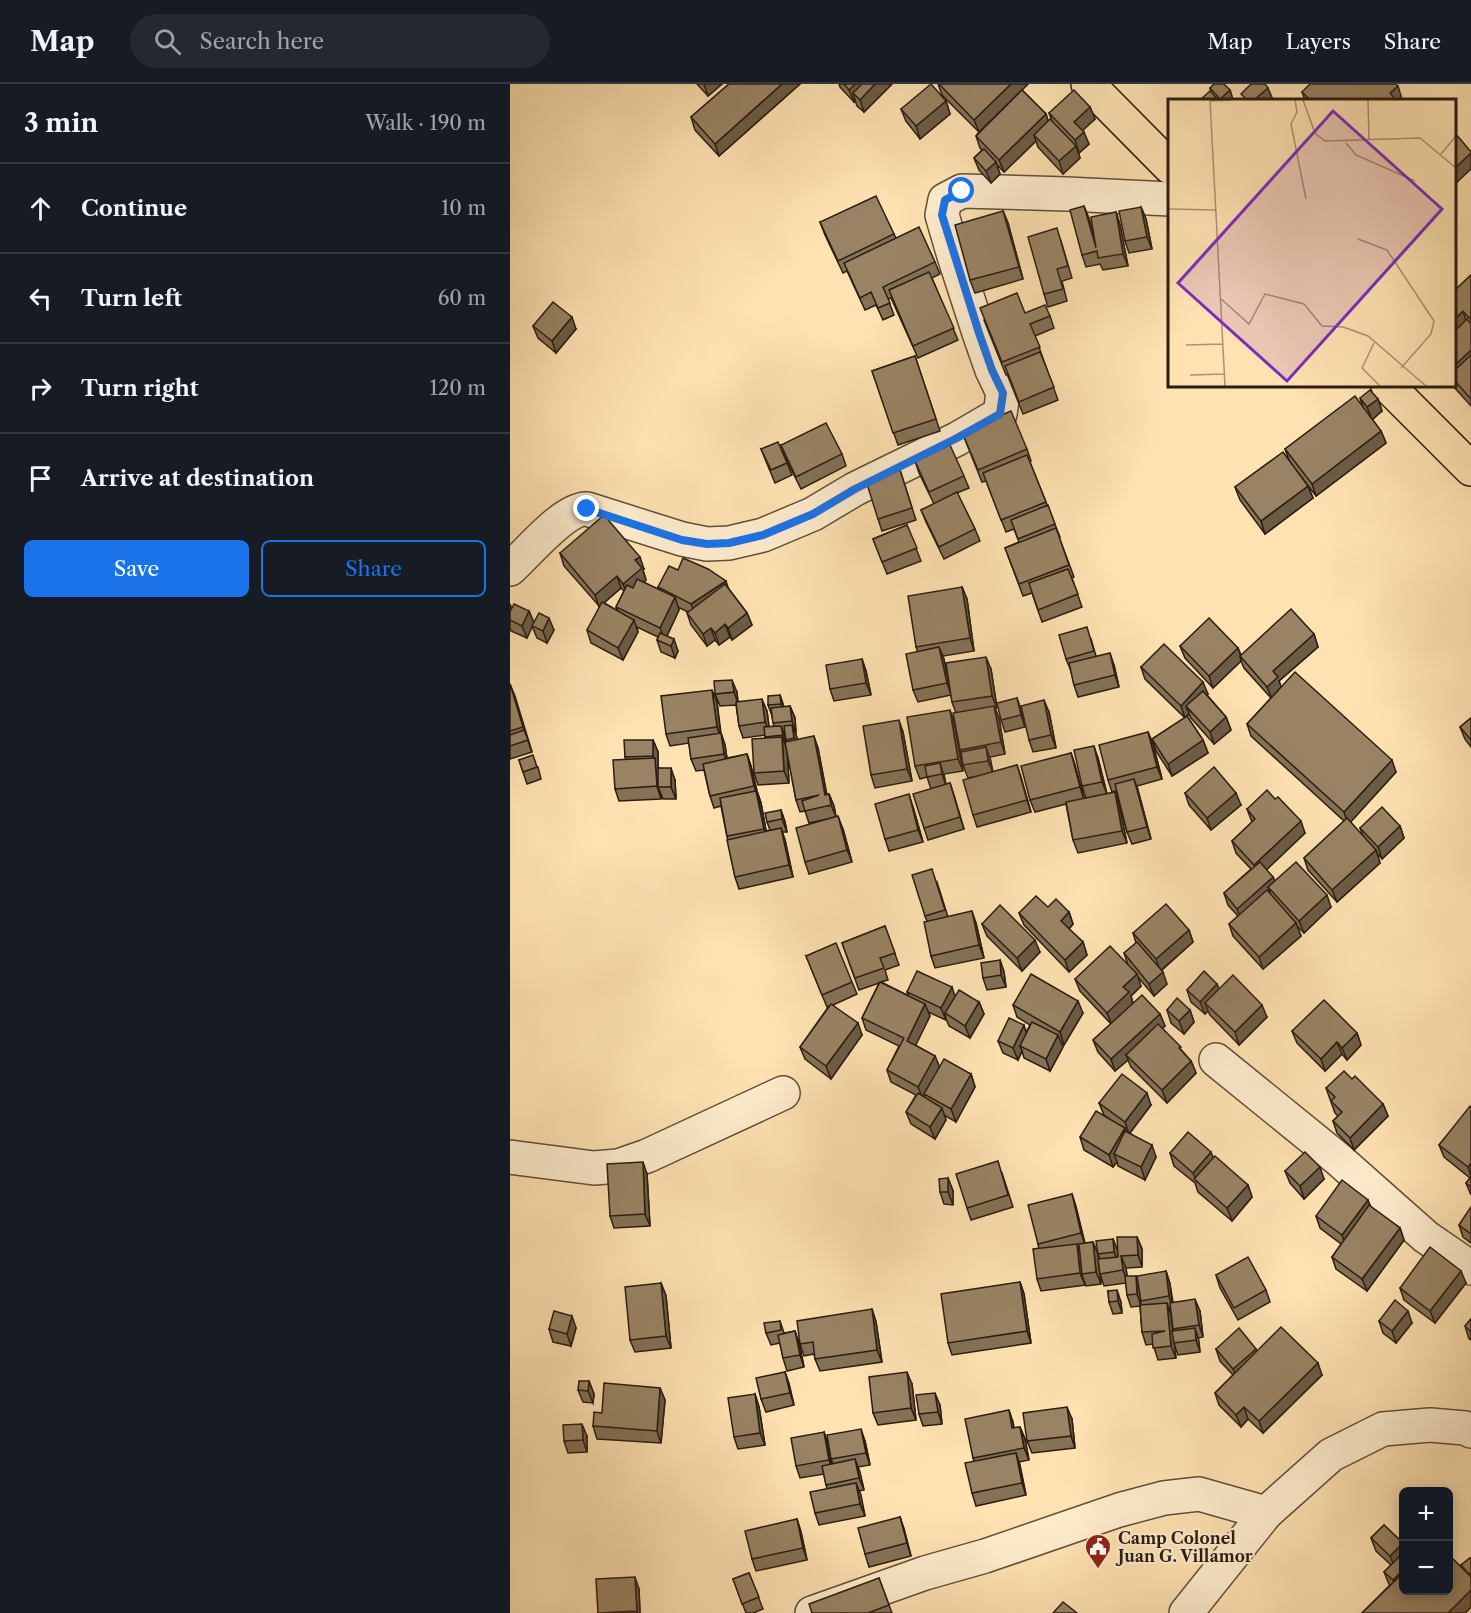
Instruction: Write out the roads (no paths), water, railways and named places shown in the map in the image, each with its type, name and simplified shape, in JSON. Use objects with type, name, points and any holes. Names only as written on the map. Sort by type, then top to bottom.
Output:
[{"type":"main road","points":[[1088,84],[1168,165]]},
{"type":"main road","points":[[1389,387],[1471,469]]},
{"type":"street","points":[[510,569],[542,537],[571,513],[580,509],[682,540],[707,544],[729,543],[763,535],[813,514],[855,489],[1000,414],[1003,393],[979,333],[948,235],[942,215],[945,200],[962,191],[1168,199]]},
{"type":"street","points":[[1216,1060],[1338,1159],[1426,1237],[1471,1268]]},
{"type":"street","points":[[510,1158],[594,1168],[618,1166],[647,1156],[783,1093]]},
{"type":"street","points":[[1186,1613],[1266,1513],[1331,1455],[1383,1429],[1430,1425],[1465,1428],[1471,1431]]},
{"type":"street","points":[[812,1613],[925,1573],[1119,1510],[1164,1498],[1199,1494],[1266,1513]]},
{"type":"place","name":"Camp Colonel Juan G. Villamor","points":[[1098,1570]]}]
